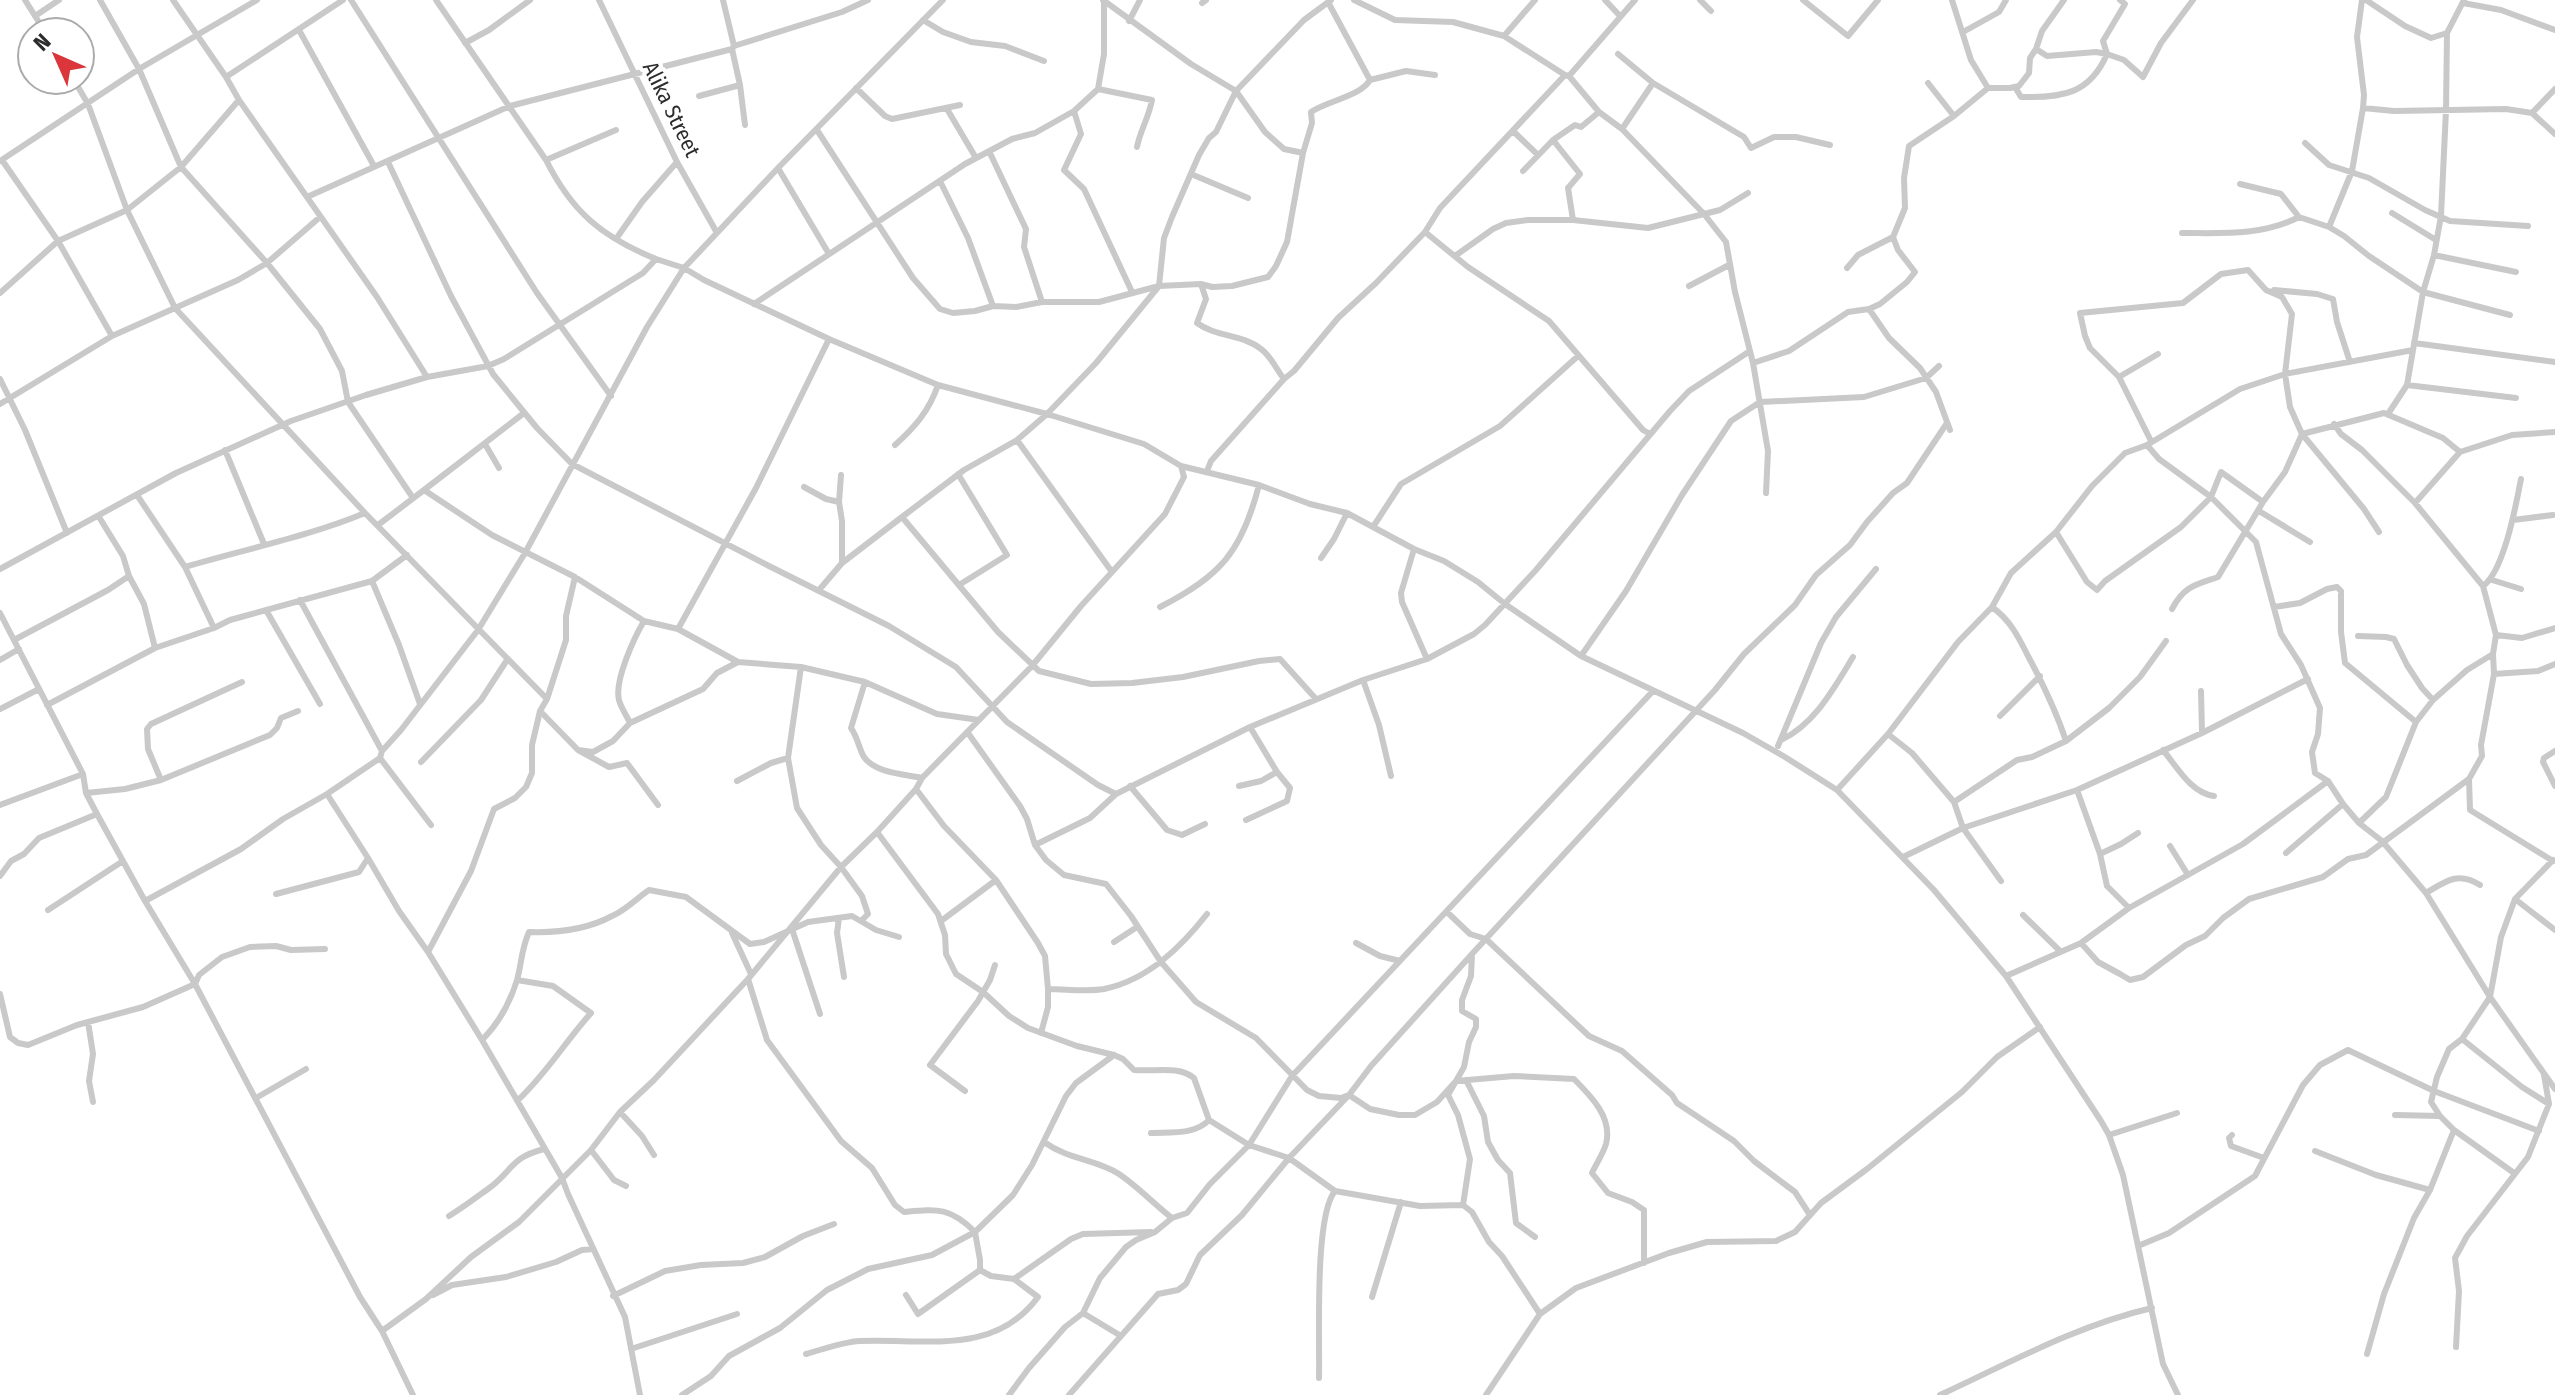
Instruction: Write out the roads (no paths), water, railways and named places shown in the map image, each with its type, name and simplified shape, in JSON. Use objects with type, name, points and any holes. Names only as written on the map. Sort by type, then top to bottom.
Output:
[{"type":"street","points":[[25,0],[35,16],[59,0]]},
{"type":"street","points":[[100,0],[139,69],[181,167],[267,263],[320,329],[342,371],[348,402],[413,498]]},
{"type":"street","points":[[173,0],[377,297],[427,377]]},
{"type":"street","points":[[112,336],[58,241],[1,159],[139,69],[257,0]]},
{"type":"street","points":[[226,77],[343,0]]},
{"type":"street","points":[[351,0],[561,326],[611,396]]},
{"type":"street","points":[[436,0],[546,160],[560,188],[589,221],[616,239],[656,259],[684,268],[829,339],[938,385],[1144,444],[1181,466],[1259,485],[1310,504],[1347,513],[1478,582],[1581,656],[1761,743],[1837,790],[1934,890],[2006,976],[2109,1135],[2123,1175],[2163,1364],[2178,1395]]},
{"type":"street","points":[[465,43],[530,0]]},
{"type":"street","name":"Alika Street","points":[[599,0],[677,162],[717,233]]},
{"type":"street","points":[[723,0],[745,125]]},
{"type":"street","points":[[307,197],[510,106],[733,47],[842,12],[868,0]]},
{"type":"street","points":[[145,901],[241,849],[283,819],[327,794],[381,754],[478,630],[525,553],[647,327],[684,268],[943,0]]},
{"type":"street","points":[[1129,21],[1140,0]]},
{"type":"street","points":[[1354,0],[1395,20],[1453,22],[1504,36],[1567,76],[1599,112],[1622,129],[1704,214],[1726,242],[1753,363],[1768,451],[1766,493]]},
{"type":"street","points":[[1504,36],[1535,0]]},
{"type":"street","points":[[1605,0],[1620,16]]},
{"type":"street","points":[[1207,471],[1211,461],[1338,318],[1425,232],[1440,208],[1635,0]]},
{"type":"street","points":[[1700,0],[1711,11]]},
{"type":"street","points":[[1803,0],[1848,36],[1878,0]]},
{"type":"street","points":[[1952,0],[1971,60],[1988,88]]},
{"type":"street","points":[[1963,32],[1999,12],[2006,0]]},
{"type":"street","points":[[1847,268],[1858,255],[1893,237],[1905,208],[1904,178],[1909,146],[1954,116],[1988,88],[2019,86],[2029,73],[2030,58],[2042,31],[2064,0]]},
{"type":"street","points":[[2015,87],[2021,97],[2063,94],[2083,87],[2097,76],[2107,54],[2103,41],[2125,4],[2120,0]]},
{"type":"street","points":[[2036,49],[2047,56],[2107,54],[2124,60],[2143,77],[2161,43],[2193,0]]},
{"type":"street","points":[[2329,227],[2352,171],[2363,108],[2357,37],[2364,0],[2431,38],[2447,33]]},
{"type":"street","points":[[1103,1],[1191,64],[1236,91],[1265,132],[1284,149],[1303,153]]},
{"type":"street","points":[[754,304],[976,158],[1012,139],[1035,133],[1074,111],[1098,89],[1104,54],[1103,1]]},
{"type":"street","points":[[819,590],[842,563],[958,474],[1017,440],[1096,363],[1159,286],[1164,238],[1204,146],[1216,132],[1236,91],[1304,20],[1329,1],[1370,80]]},
{"type":"street","points":[[2388,414],[2407,385],[2423,292],[2441,216],[2447,33],[2464,1],[2501,10],[2555,30]]},
{"type":"street","points":[[1612,9],[1612,24]]},
{"type":"street","points":[[923,20],[943,32],[971,42],[1005,46],[1044,61]]},
{"type":"street","points":[[299,30],[374,166]]},
{"type":"street","points":[[1618,54],[1653,83],[1744,137],[1751,148],[1774,137],[1796,137],[1830,145]]},
{"type":"street","points":[[817,130],[913,278],[940,309],[953,313],[1042,302],[1099,302],[1159,286],[1201,284],[1212,287],[1268,277],[1287,242],[1303,153],[1312,123],[1311,112],[1363,89],[1370,80],[1406,71],[1435,75]]},
{"type":"street","points":[[1622,129],[1653,83]]},
{"type":"street","points":[[1928,83],[1954,116]]},
{"type":"street","points":[[699,96],[740,85]]},
{"type":"street","points":[[856,88],[892,119],[960,105]]},
{"type":"street","points":[[1098,89],[1152,100],[1137,147]]},
{"type":"street","points":[[2532,113],[2555,89]]},
{"type":"street","points":[[83,96],[127,210],[175,308],[365,513],[547,699]]},
{"type":"street","points":[[0,293],[58,241],[127,210],[181,167],[239,100]]},
{"type":"street","points":[[2363,108],[2394,111],[2506,109],[2532,113],[2555,134]]},
{"type":"street","points":[[947,109],[976,158]]},
{"type":"street","points":[[1074,111],[1081,134],[1064,170],[1084,189],[1132,292]]},
{"type":"street","points":[[1523,171],[1553,140],[1575,125],[1581,127],[1599,112]]},
{"type":"street","points":[[546,160],[616,130]]},
{"type":"street","points":[[1514,132],[1537,154]]},
{"type":"street","points":[[1553,140],[1580,174],[1568,188],[1573,220]]},
{"type":"street","points":[[2305,143],[2329,165],[2352,171],[2389,188],[2450,221],[2528,226]]},
{"type":"street","points":[[989,151],[1026,229],[1024,247],[1042,302]]},
{"type":"street","points":[[388,162],[451,296],[488,366],[524,413],[572,464],[889,626],[956,667],[1007,722],[1116,794]]},
{"type":"street","points":[[616,239],[642,202],[677,162]]},
{"type":"street","points":[[778,168],[829,254]]},
{"type":"street","points":[[1191,174],[1248,198]]},
{"type":"street","points":[[940,181],[963,226],[993,306]]},
{"type":"street","points":[[2240,184],[2281,194],[2299,217],[2329,227],[2423,292],[2510,315]]},
{"type":"street","points":[[1455,256],[1506,223],[1573,220],[1648,228],[1720,210],[1748,193]]},
{"type":"street","points":[[2392,213],[2436,240]]},
{"type":"street","points":[[0,404],[112,336],[238,280],[267,263],[320,217]]},
{"type":"street","points":[[2182,233],[2250,232],[2285,225],[2299,217]]},
{"type":"street","points":[[1425,232],[1468,267],[1549,321],[1643,430],[1650,434]]},
{"type":"street","points":[[1753,363],[1789,351],[1848,312],[1880,304],[1907,282],[1915,272],[1898,250],[1893,237]]},
{"type":"street","points":[[2434,255],[2516,272]]},
{"type":"street","points":[[0,569],[225,450],[282,425],[427,377],[488,366],[504,359],[643,273],[656,259]]},
{"type":"street","points":[[1689,286],[1729,265]]},
{"type":"street","points":[[2379,532],[2364,509],[2302,434],[2290,407],[2285,374],[2292,314],[2282,297],[2266,290],[2248,270],[2221,274],[2183,303],[2080,313],[2090,348],[2119,377],[2159,459],[2211,497],[2256,542],[2281,634],[2308,679],[2320,708],[2318,734],[2312,752],[2315,773],[2328,781],[2359,823],[2382,841],[2426,893],[2490,997],[2555,1089]]},
{"type":"street","points":[[1201,284],[1206,299],[1197,323],[1205,329],[1259,346],[1270,356],[1284,379]]},
{"type":"street","points":[[2266,290],[2317,294],[2333,299],[2350,362]]},
{"type":"street","points":[[1069,1395],[1158,1294],[1178,1290],[1186,1284],[1200,1255],[1242,1215],[1380,1056],[1744,654],[1795,605],[1816,575],[1850,545],[1875,513],[1907,483],[1948,427],[1936,392],[1920,368],[1889,338],[1869,309]]},
{"type":"street","points":[[678,629],[756,488],[829,339]]},
{"type":"street","points":[[1837,790],[1888,734],[1958,642],[1992,607],[2011,573],[2056,532],[2092,486],[2125,453],[2149,443],[2240,389],[2285,374],[2414,346],[2555,362]]},
{"type":"street","points":[[1035,845],[1090,818],[1116,794],[1130,786],[1250,727],[1363,680],[1427,659],[1474,634],[1536,570],[1689,391],[1750,351]]},
{"type":"street","points":[[2119,377],[2158,354]]},
{"type":"street","points":[[1373,527],[1401,484],[1500,426],[1578,356]]},
{"type":"street","points":[[1581,656],[1626,591],[1682,495],[1731,421],[1760,402],[1864,397],[1926,378],[1939,366]]},
{"type":"street","points":[[0,379],[11,397],[67,533]]},
{"type":"street","points":[[895,445],[915,427],[931,406],[938,385]]},
{"type":"street","points":[[2407,385],[2516,398]]},
{"type":"street","points":[[378,525],[524,413]]},
{"type":"street","points":[[2172,609],[2180,593],[2218,577],[2263,502],[2285,472],[2302,434],[2334,424],[2388,414],[2443,438],[2460,452]]},
{"type":"street","points":[[2081,943],[2098,962],[2130,980],[2143,977],[2186,945],[2205,936],[2249,899],[2323,877],[2348,859],[2366,855],[2469,779],[2482,756],[2481,745],[2494,674],[2496,635],[2483,586],[2415,503],[2334,424]]},
{"type":"street","points":[[2415,503],[2460,452],[2512,435],[2555,432]]},
{"type":"street","points":[[1017,440],[1112,572]]},
{"type":"street","points":[[485,444],[499,468]]},
{"type":"street","points":[[225,450],[264,544]]},
{"type":"street","points":[[382,1331],[426,1299],[471,1257],[519,1222],[591,1150],[620,1112],[654,1080],[792,929],[841,867],[877,832],[916,789],[922,778],[1032,666],[1081,606],[1165,514],[1184,477],[1181,466]]},
{"type":"street","points":[[2056,532],[2087,582],[2097,590],[2181,527],[2211,497],[2221,472],[2263,502]]},
{"type":"street","points":[[958,474],[1007,555],[959,585]]},
{"type":"street","points":[[841,475],[842,563]]},
{"type":"street","points":[[2483,586],[2492,580],[2513,520],[2521,479]]},
{"type":"street","points":[[1160,607],[1184,595],[1221,566],[1238,544],[1250,519],[1259,485]]},
{"type":"street","points":[[804,487],[839,502]]},
{"type":"street","points":[[424,490],[492,535],[575,577],[644,621],[678,629],[738,662],[801,667],[865,682],[937,714],[979,720]]},
{"type":"street","points":[[137,495],[185,567],[214,628]]},
{"type":"street","points":[[2259,511],[2310,542]]},
{"type":"street","points":[[185,567],[325,529],[365,513]]},
{"type":"street","points":[[1321,558],[1347,513]]},
{"type":"street","points":[[2513,520],[2553,515]]},
{"type":"street","points":[[99,517],[123,556],[129,576],[144,604],[155,648]]},
{"type":"street","points":[[902,517],[998,632],[1039,671],[1091,684],[1132,683],[1280,659],[1316,699]]},
{"type":"street","points":[[1414,549],[1401,593],[1402,602],[1427,659]]},
{"type":"street","points":[[47,705],[155,648],[230,620],[372,581],[407,555]]},
{"type":"street","points":[[1785,757],[1779,743],[1821,643],[1836,617],[1876,569]]},
{"type":"street","points":[[14,640],[129,576]]},
{"type":"street","points":[[428,952],[471,871],[494,809],[515,798],[526,787],[532,773],[532,745],[540,711],[547,699],[566,640],[566,616],[575,577]]},
{"type":"street","points":[[2492,580],[2521,589]]},
{"type":"street","points":[[372,581],[420,704]]},
{"type":"street","points":[[2274,607],[2300,603],[2337,587],[2341,591],[2345,663],[2416,722]]},
{"type":"street","points":[[300,600],[381,754],[431,825]]},
{"type":"street","points":[[1992,607],[2005,616],[2019,636],[2055,707],[2066,741]]},
{"type":"street","points":[[266,610],[320,704]]},
{"type":"street","points":[[1,618],[83,774],[86,793],[97,814],[195,984],[360,1297],[382,1331],[413,1395]]},
{"type":"street","points":[[630,723],[619,698],[620,688],[628,656],[644,621]]},
{"type":"street","points":[[2496,635],[2522,638],[2555,628]]},
{"type":"street","points":[[2358,636],[2394,639],[2407,665],[2433,700]]},
{"type":"street","points":[[1954,802],[2017,760],[2032,757],[2066,741],[2109,708],[2140,677],[2166,641]]},
{"type":"street","points":[[0,660],[19,649]]},
{"type":"street","points":[[2359,823],[2386,797],[2416,722],[2433,700],[2467,670],[2493,654]]},
{"type":"street","points":[[1761,743],[1779,743],[1818,711],[1853,657]]},
{"type":"street","points":[[421,762],[481,700],[507,660]]},
{"type":"street","points":[[578,750],[593,752],[613,741],[630,723],[703,689],[717,673],[738,662]]},
{"type":"street","points":[[2494,674],[2538,671],[2555,664]]},
{"type":"street","points":[[801,667],[788,758],[797,808],[821,845],[862,896],[868,914],[862,920]]},
{"type":"street","points":[[2000,716],[2040,676]]},
{"type":"street","points":[[1903,857],[1963,828],[2077,790],[2202,733],[2308,679]]},
{"type":"street","points":[[1363,680],[1379,725],[1391,776]]},
{"type":"street","points":[[161,780],[148,749],[147,729],[151,724],[242,682]]},
{"type":"street","points":[[865,682],[851,728],[859,740],[862,755],[876,768],[922,778]]},
{"type":"street","points":[[0,709],[39,689]]},
{"type":"street","points":[[1009,1395],[1065,1327],[1083,1313],[1100,1278],[1126,1247],[1155,1232],[1172,1218],[1187,1213],[1210,1184],[1249,1145],[1292,1076],[1653,691]]},
{"type":"street","points":[[2201,691],[2202,733]]},
{"type":"street","points":[[86,793],[125,789],[161,780],[270,735],[281,718],[298,711]]},
{"type":"street","points":[[540,711],[578,750],[609,767],[627,763],[658,805]]},
{"type":"street","points":[[1246,820],[1287,801],[1290,788],[1250,727]]},
{"type":"street","points":[[968,733],[1020,806],[1035,845],[1046,860],[1064,875],[1106,884],[1161,962],[1196,1002],[1256,1038],[1307,1090],[1319,1096],[1341,1098],[1349,1095]]},
{"type":"street","points":[[1888,734],[1912,753],[1954,802],[1963,828],[2001,881]]},
{"type":"street","points":[[2163,750],[2190,783],[2205,795],[2214,796]]},
{"type":"street","points":[[2555,751],[2543,762],[2555,786]]},
{"type":"street","points":[[737,781],[771,763],[788,758]]},
{"type":"street","points":[[1239,786],[1261,781],[1277,772]]},
{"type":"street","points":[[0,805],[83,774]]},
{"type":"street","points":[[2469,779],[2470,810],[2554,860],[2515,899],[2501,937],[2490,997],[2462,1039],[2449,1049],[2431,1102],[2454,1130],[2514,1173]]},
{"type":"street","points":[[2006,976],[2081,943],[2129,908],[2243,844],[2328,781]]},
{"type":"street","points":[[1130,786],[1167,830],[1182,835],[1205,824]]},
{"type":"street","points":[[916,789],[944,826],[996,880],[1045,956],[1048,1007],[1041,1033]]},
{"type":"street","points":[[2077,790],[2100,854],[2107,886],[2129,908]]},
{"type":"street","points":[[327,794],[482,1040],[562,1178],[625,1317],[639,1395]]},
{"type":"street","points":[[2286,853],[2343,804]]},
{"type":"street","points":[[0,876],[11,861],[24,854],[39,838],[97,814]]},
{"type":"street","points":[[877,832],[941,921],[946,954],[956,974],[983,992],[1009,1016],[1041,1033],[1114,1055],[1134,1070],[1174,1070],[1191,1074],[1197,1082],[1202,1106],[1209,1120],[1249,1145],[1289,1158],[1335,1191],[1420,1206],[1463,1205],[1472,1212],[1489,1242],[1502,1256],[1540,1314]]},
{"type":"street","points":[[2100,854],[2138,833]]},
{"type":"street","points":[[2170,846],[2188,875]]},
{"type":"street","points":[[276,894],[359,872],[368,858]]},
{"type":"street","points":[[48,910],[123,861]]},
{"type":"street","points":[[2426,893],[2447,880],[2458,878],[2469,878],[2480,885]]},
{"type":"street","points":[[941,921],[996,880]]},
{"type":"street","points":[[482,1040],[498,1024],[517,980],[522,948],[529,932],[549,932],[595,923],[614,916],[649,890],[686,897],[750,944],[764,942],[808,922],[852,916],[876,930],[899,937]]},
{"type":"street","points":[[2515,899],[2555,930]]},
{"type":"street","points":[[1447,912],[1470,934],[1486,939],[1589,1036],[1622,1051],[1677,1103],[1734,1141],[1754,1161],[1795,1192],[1810,1215]]},
{"type":"street","points":[[1048,989],[1103,989],[1131,978],[1161,962],[1187,939],[1207,914]]},
{"type":"street","points":[[2023,915],[2060,951]]},
{"type":"street","points":[[839,918],[837,933],[844,977]]},
{"type":"street","points":[[1114,942],[1137,927]]},
{"type":"street","points":[[792,929],[820,1014]]},
{"type":"street","points":[[732,933],[750,976],[767,1040],[841,1141],[872,1168],[895,1205],[904,1212],[937,1210],[960,1217],[975,1232],[980,1270]]},
{"type":"street","points":[[1356,943],[1380,956],[1400,961]]},
{"type":"street","points":[[0,994],[10,1037],[28,1045],[88,1022],[143,1007],[195,984],[199,975],[222,957],[250,947],[325,949]]},
{"type":"street","points":[[1463,1205],[1470,1159],[1458,1115],[1448,1095],[1464,1067],[1476,1027],[1476,1019],[1462,1011],[1462,1000],[1471,976],[1472,954]]},
{"type":"street","points":[[965,1091],[930,1065],[983,992],[995,965]]},
{"type":"street","points":[[517,980],[553,986],[591,1013],[542,1077],[518,1100]]},
{"type":"street","points":[[88,1022],[93,1054],[89,1081],[93,1102]]},
{"type":"street","points":[[1486,1395],[1540,1314],[1576,1288],[1707,1242],[1776,1241],[1795,1232],[1821,1203],[1962,1092],[1997,1057],[2040,1027]]},
{"type":"street","points":[[2462,1039],[2522,1087],[2549,1104]]},
{"type":"street","points":[[2138,1246],[2169,1233],[2255,1176],[2303,1085],[2320,1065],[2340,1052],[2352,1051],[2369,1062],[2434,1091],[2539,1131]]},
{"type":"street","points":[[682,1395],[711,1376],[729,1356],[780,1328],[827,1290],[868,1269],[932,1255],[975,1232],[1013,1195],[1076,1083],[1114,1055]]},
{"type":"street","points":[[256,1098],[306,1069]]},
{"type":"street","points":[[2456,1347],[2459,1291],[2455,1258],[2467,1236],[2528,1157],[2549,1104],[2544,1071]]},
{"type":"street","points":[[1349,1095],[1370,1109],[1415,1115],[1437,1102],[1456,1081],[1514,1076],[1574,1079],[1588,1092],[1608,1126],[1606,1145],[1592,1173],[1608,1193],[1644,1210],[1644,1263]]},
{"type":"street","points":[[1466,1080],[1484,1116],[1488,1142],[1510,1173],[1516,1223],[1535,1237]]},
{"type":"street","points":[[620,1112],[654,1155]]},
{"type":"street","points":[[2109,1135],[2177,1113]]},
{"type":"street","points":[[2395,1115],[2440,1116]]},
{"type":"street","points":[[1151,1133],[1191,1131],[1209,1120]]},
{"type":"street","points":[[2367,1354],[2384,1294],[2454,1130]]},
{"type":"street","points":[[2232,1135],[2228,1143],[2231,1146],[2264,1158]]},
{"type":"street","points":[[1044,1142],[1066,1156],[1118,1174],[1172,1218]]},
{"type":"street","points":[[449,1216],[494,1184],[526,1154],[544,1149]]},
{"type":"street","points":[[591,1150],[614,1180],[626,1186]]},
{"type":"street","points":[[2315,1151],[2376,1175],[2430,1190]]},
{"type":"street","points":[[1319,1378],[1324,1230],[1326,1208],[1335,1191]]},
{"type":"street","points":[[1372,1297],[1401,1202]]},
{"type":"street","points":[[613,1296],[665,1271],[743,1263],[765,1257],[803,1236],[834,1224]]},
{"type":"street","points":[[1014,1279],[1083,1234],[1155,1232]]},
{"type":"street","points":[[426,1299],[452,1285],[506,1277],[582,1250],[593,1249]]},
{"type":"street","points":[[806,1354],[862,1341],[924,1343],[975,1339],[1018,1319],[1038,1297],[1014,1279],[991,1276],[980,1270]]},
{"type":"street","points":[[906,1295],[918,1314],[980,1270]]},
{"type":"street","points":[[1940,1395],[2070,1335],[2120,1316],[2152,1308]]},
{"type":"street","points":[[1083,1313],[1121,1336]]},
{"type":"street","points":[[631,1349],[737,1314]]}]
